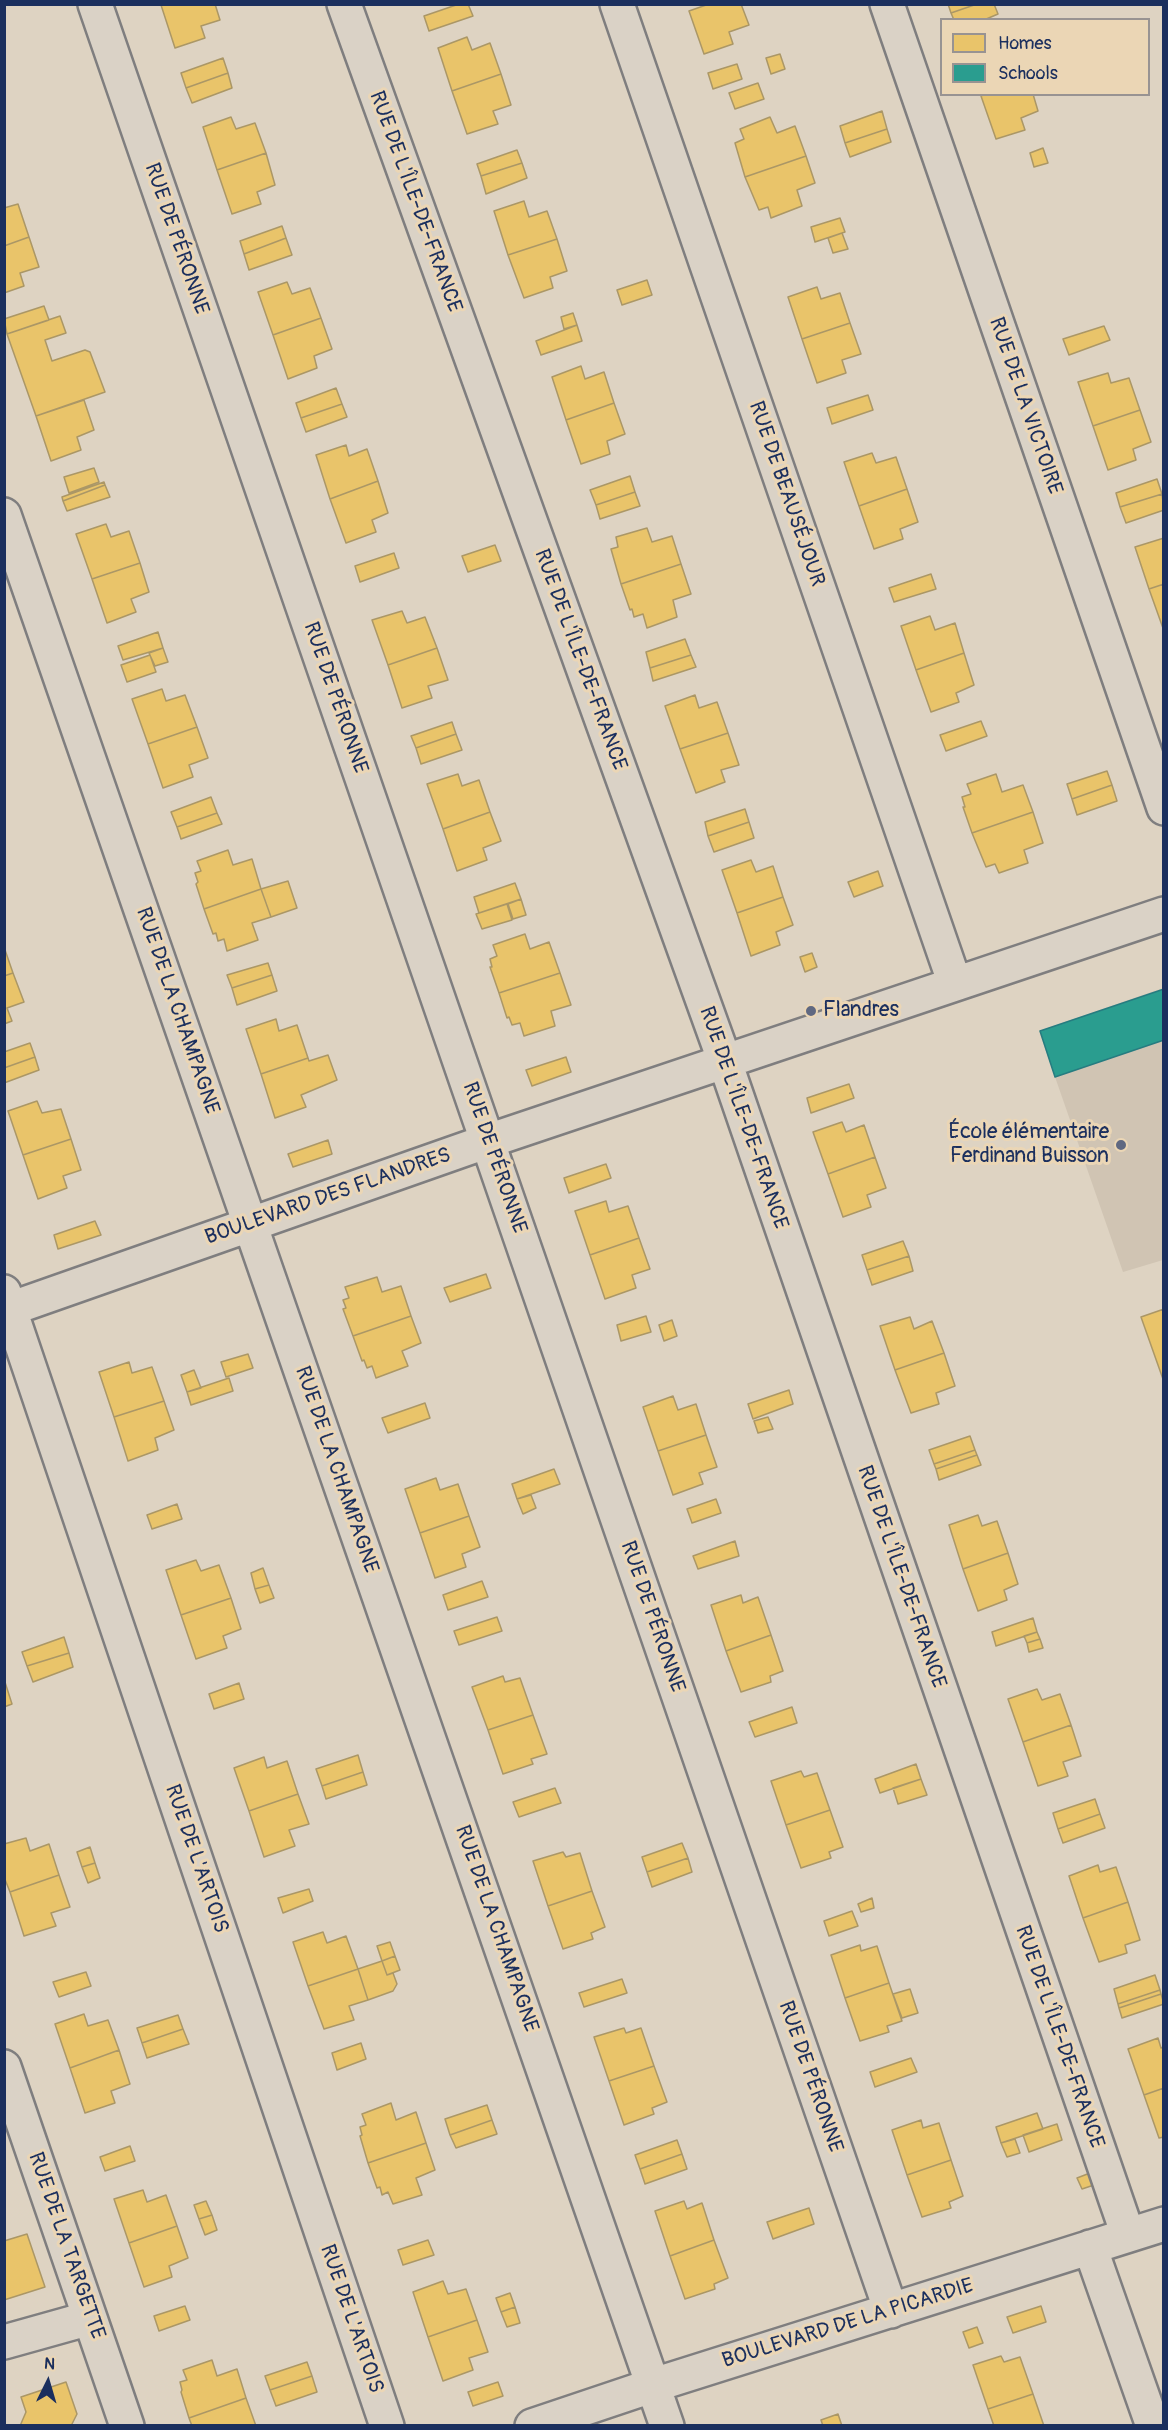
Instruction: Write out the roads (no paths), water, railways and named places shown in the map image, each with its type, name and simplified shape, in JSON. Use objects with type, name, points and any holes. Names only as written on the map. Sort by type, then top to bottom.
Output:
[{"type":"street","name":"RUE DE PÉRONNE","points":[[95,4],[891,2312]]},
{"type":"street","name":"RUE DE L'ÎLE-DE-FRANCE","points":[[344,4],[725,1062],[1128,2235]]},
{"type":"street","name":"RUE DE BEAUSÉJOUR","points":[[617,4],[955,984]]},
{"type":"street","name":"RUE DE LA VICTOIRE","points":[[887,4],[1164,808]]},
{"type":"street","name":"RUE DE LA CHAMPAGNE","points":[[4,515],[667,2426]]},
{"type":"street","name":"BOULEVARD DES FLANDRES","points":[[6,1304],[251,1225],[488,1141],[1164,914]]},
{"type":"street","name":"RUE DE L'ARTOIS","points":[[6,1304],[387,2426]]},
{"type":"street","name":"RUE DE LA TARGETTE","points":[[4,2067],[127,2426]]},
{"type":"street","name":"BOULEVARD DE LA PICARDIE","points":[[532,2426],[654,2385],[1164,2224]]},
{"type":"street","points":[[1090,2247],[1153,2426]]},
{"type":"street","points":[[4,2342],[90,2318]]},
{"type":"place","name":"Flandres","points":[[811,1011]]},
{"type":"place","name":"École élémentaire Ferdinand Buisson","points":[[1121,1145]]}]
